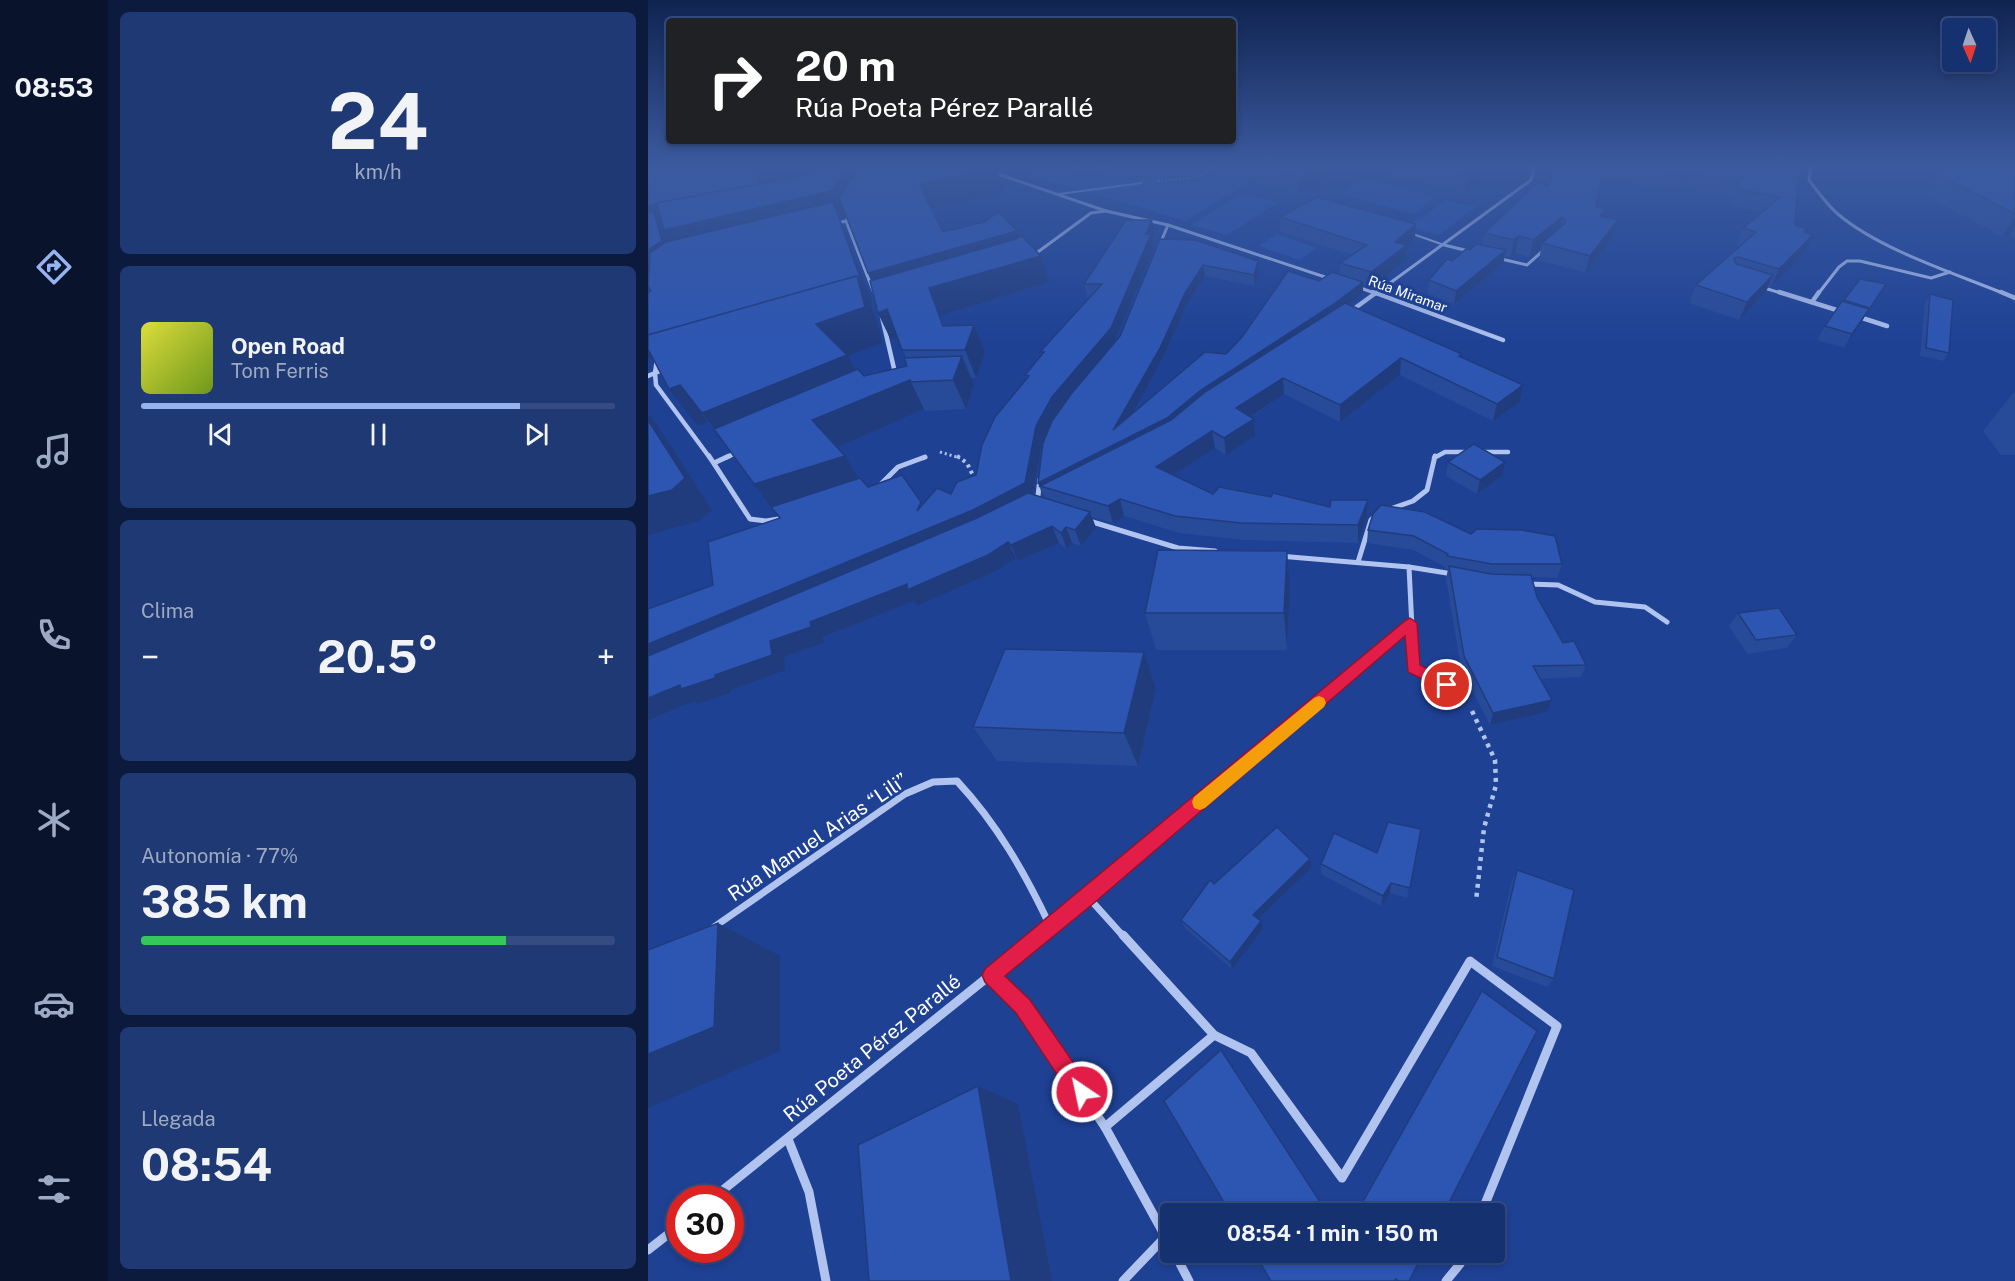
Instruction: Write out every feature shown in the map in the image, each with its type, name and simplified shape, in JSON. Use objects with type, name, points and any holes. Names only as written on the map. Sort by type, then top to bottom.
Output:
[{"type":"street","points":[[823,227],[832,225]]},
{"type":"street","points":[[847,225],[875,295]]},
{"type":"street","points":[[1023,262],[1075,225]]},
{"type":"street","points":[[1159,248],[1168,225],[1337,281]]},
{"type":"street","points":[[1349,312],[1471,225]]},
{"type":"street","points":[[1855,225],[1951,272],[2015,298]]},
{"type":"street","points":[[1444,245],[1475,253]]},
{"type":"street","points":[[1496,258],[1527,265],[1550,245]]},
{"type":"street","points":[[1812,302],[1839,267],[1847,261],[1860,261],[1931,278],[1951,272]]},
{"type":"street","name":"Rúa Miramar","points":[[1348,284],[1503,340]]},
{"type":"street","points":[[1750,284],[1844,312]]},
{"type":"street","points":[[879,306],[898,384]]},
{"type":"street","points":[[1855,316],[1887,326]]},
{"type":"street","points":[[658,355],[656,385],[714,463],[750,519],[766,521],[797,514]]},
{"type":"street","points":[[648,376],[676,366]]},
{"type":"street","points":[[714,463],[747,449]]},
{"type":"street","points":[[1358,562],[1371,520],[1382,512],[1418,499],[1431,485],[1430,468],[1434,457],[1445,452],[1508,452]]},
{"type":"street","points":[[871,489],[881,485],[898,467],[926,457]]},
{"type":"street","points":[[1036,505],[1041,477]]},
{"type":"street","points":[[1026,510],[1047,499]]},
{"type":"street","points":[[1036,505],[1047,508]]},
{"type":"street","points":[[1080,518],[1178,548],[1223,552]]},
{"type":"street","points":[[1268,555],[1409,567],[1444,572],[1464,578]]},
{"type":"street","points":[[1409,567],[1413,668],[1464,694]]},
{"type":"street","points":[[1523,584],[1558,585],[1595,602],[1645,607],[1667,622]]},
{"type":"street","name":"Rúa Poeta Pérez Parallé","points":[[730,1185],[1088,897],[1410,623]]},
{"type":"street","name":"Rúa Manuel Arias “Lili”","points":[[705,933],[905,794],[933,782],[957,781],[979,802],[1035,894],[1050,926]]},
{"type":"street","points":[[1088,897],[1214,1035],[1251,1053],[1342,1178],[1470,961],[1557,1026],[1485,1203]]},
{"type":"street","points":[[991,975],[1023,1006],[1105,1127],[1160,1227]]},
{"type":"street","points":[[1105,1127],[1214,1035]]},
{"type":"street","points":[[788,1139],[809,1192],[826,1281]]},
{"type":"street","points":[[648,1250],[666,1236]]},
{"type":"street","points":[[1123,1281],[1160,1248]]},
{"type":"street","points":[[1180,1263],[1189,1281]]},
{"type":"street","points":[[1446,1281],[1460,1263]]},
{"type":"lane","points":[[1404,232],[1444,245]]},
{"type":"path","points":[[926,457],[940,452],[955,453],[965,460],[975,481]]},
{"type":"path","points":[[1464,694],[1495,760],[1496,785],[1484,828],[1476,900]]},
{"type":"shaded area","points":[[1191,225],[1243,225],[1227,235]]},
{"type":"shaded area","points":[[1411,225],[1453,225],[1439,235],[1408,227]]},
{"type":"shaded area","points":[[1277,234],[1317,248],[1300,260],[1259,246]]},
{"type":"building","points":[[648,225],[658,225],[662,241],[648,250]]},
{"type":"building","points":[[663,225],[686,225],[664,230]]},
{"type":"building","points":[[738,225],[841,225],[860,277],[648,335],[648,293],[651,291],[648,285],[650,253],[666,242]]},
{"type":"building","points":[[850,225],[939,225],[943,232],[973,225],[1011,225],[1017,231],[868,273]]},
{"type":"building","points":[[1123,225],[1150,225],[1146,234],[1151,234],[1111,328],[1052,397],[1036,426],[1025,483],[973,510],[648,644],[648,609],[713,585],[708,542],[780,518],[771,507],[860,478],[868,487],[902,475],[921,502],[917,511],[937,488],[951,494],[957,482],[976,475],[982,445],[995,417],[1029,376],[1025,375],[1044,352],[1040,352],[1102,284],[1084,284]]},
{"type":"building","points":[[1304,225],[1415,225],[1395,242],[1407,245],[1371,272],[1340,263],[1367,245]]},
{"type":"building","points":[[1493,225],[1552,225],[1533,240],[1519,236],[1514,240],[1484,233]]},
{"type":"building","points":[[1563,225],[1614,225],[1590,256],[1542,243]]},
{"type":"building","points":[[1747,225],[1795,225],[1807,229],[1804,232],[1813,235],[1779,269],[1738,257],[1734,258],[1736,264],[1773,275],[1747,302],[1696,285],[1756,232],[1743,228]]},
{"type":"building","points":[[1022,236],[1041,256],[929,288],[943,326],[974,325],[965,350],[902,350],[887,309],[878,313],[870,281]]},
{"type":"building","points":[[1160,239],[1195,240],[1258,261],[1254,275],[1203,265],[1185,293],[1160,348],[1113,430],[1205,352],[1226,354],[1242,337],[1288,271],[1319,281],[1332,272],[1363,282],[1334,304],[1201,390],[1167,418],[1038,483],[1043,443],[1052,421],[1072,393],[1120,336]]},
{"type":"building","points":[[1476,244],[1506,250],[1456,291],[1429,280],[1447,259],[1452,261]]},
{"type":"building","points":[[857,276],[865,307],[816,324],[847,355],[702,413],[680,385],[669,389],[648,349],[648,335]]},
{"type":"building","points":[[1860,279],[1886,284],[1870,308],[1844,300]]},
{"type":"building","points":[[1930,294],[1953,300],[1949,353],[1926,348]]},
{"type":"building","points":[[1842,301],[1869,309],[1852,334],[1825,326]]},
{"type":"building","points":[[1345,303],[1462,354],[1459,356],[1523,385],[1497,404],[1401,358],[1340,405],[1283,378],[1236,408],[1254,419],[1224,438],[1212,431],[1156,467],[1213,494],[1219,487],[1271,497],[1273,493],[1330,507],[1331,500],[1368,500],[1358,525],[1241,523],[1175,516],[1120,499],[1108,506],[1040,486],[1171,420],[1205,392]]},
{"type":"building","points":[[962,356],[953,380],[911,382],[910,380],[812,420],[845,456],[754,484],[714,429],[858,369],[864,376],[907,366],[904,358]]},
{"type":"building","points":[[648,420],[685,478],[672,490],[648,496]]},
{"type":"building","points":[[1474,444],[1505,462],[1480,480],[1448,462]]},
{"type":"building","points":[[1028,493],[1090,512],[1075,530],[1066,527],[1061,533],[1052,526],[1011,545],[1008,542],[988,555],[907,590],[907,584],[810,622],[811,627],[770,641],[772,655],[715,675],[715,678],[681,689],[680,685],[648,698],[648,656],[977,518]]},
{"type":"building","points":[[1381,505],[1425,512],[1471,534],[1477,529],[1522,530],[1555,536],[1562,564],[1492,564],[1447,556],[1448,554],[1414,536],[1368,530],[1373,514]]},
{"type":"building","points":[[1158,550],[1287,551],[1284,613],[1145,613]]},
{"type":"building","points":[[1449,566],[1491,574],[1531,575],[1537,597],[1563,643],[1574,641],[1586,665],[1533,666],[1552,700],[1493,713],[1464,656]]},
{"type":"building","points":[[1779,608],[1797,635],[1756,640],[1738,613]]},
{"type":"building","points":[[1005,649],[1144,652],[1124,733],[973,727]]},
{"type":"building","points":[[1388,822],[1421,829],[1410,888],[1391,883],[1383,896],[1321,864],[1334,833],[1377,853]]},
{"type":"building","points":[[1277,827],[1310,859],[1253,915],[1261,921],[1230,962],[1181,920],[1210,880],[1214,884]]},
{"type":"building","points":[[1517,870],[1574,890],[1554,979],[1497,957]]},
{"type":"building","points":[[718,923],[714,1027],[648,1054],[648,950]]},
{"type":"building","points":[[1482,991],[1537,1031],[1449,1203],[1362,1203]]},
{"type":"building","points":[[1221,1050],[1321,1203],[1224,1203],[1164,1101]]},
{"type":"building","points":[[978,1086],[1011,1281],[869,1281],[858,1145]]},
{"type":"building","points":[[1260,1263],[1418,1263],[1409,1281],[1396,1279],[1394,1281],[1271,1281]]},
{"type":"slow traffic","points":[[1200,802],[1319,703]]},
{"type":"route","points":[[1082,1092],[1023,1006],[991,975],[1088,897],[1410,623],[1413,668],[1447,685]]}]
